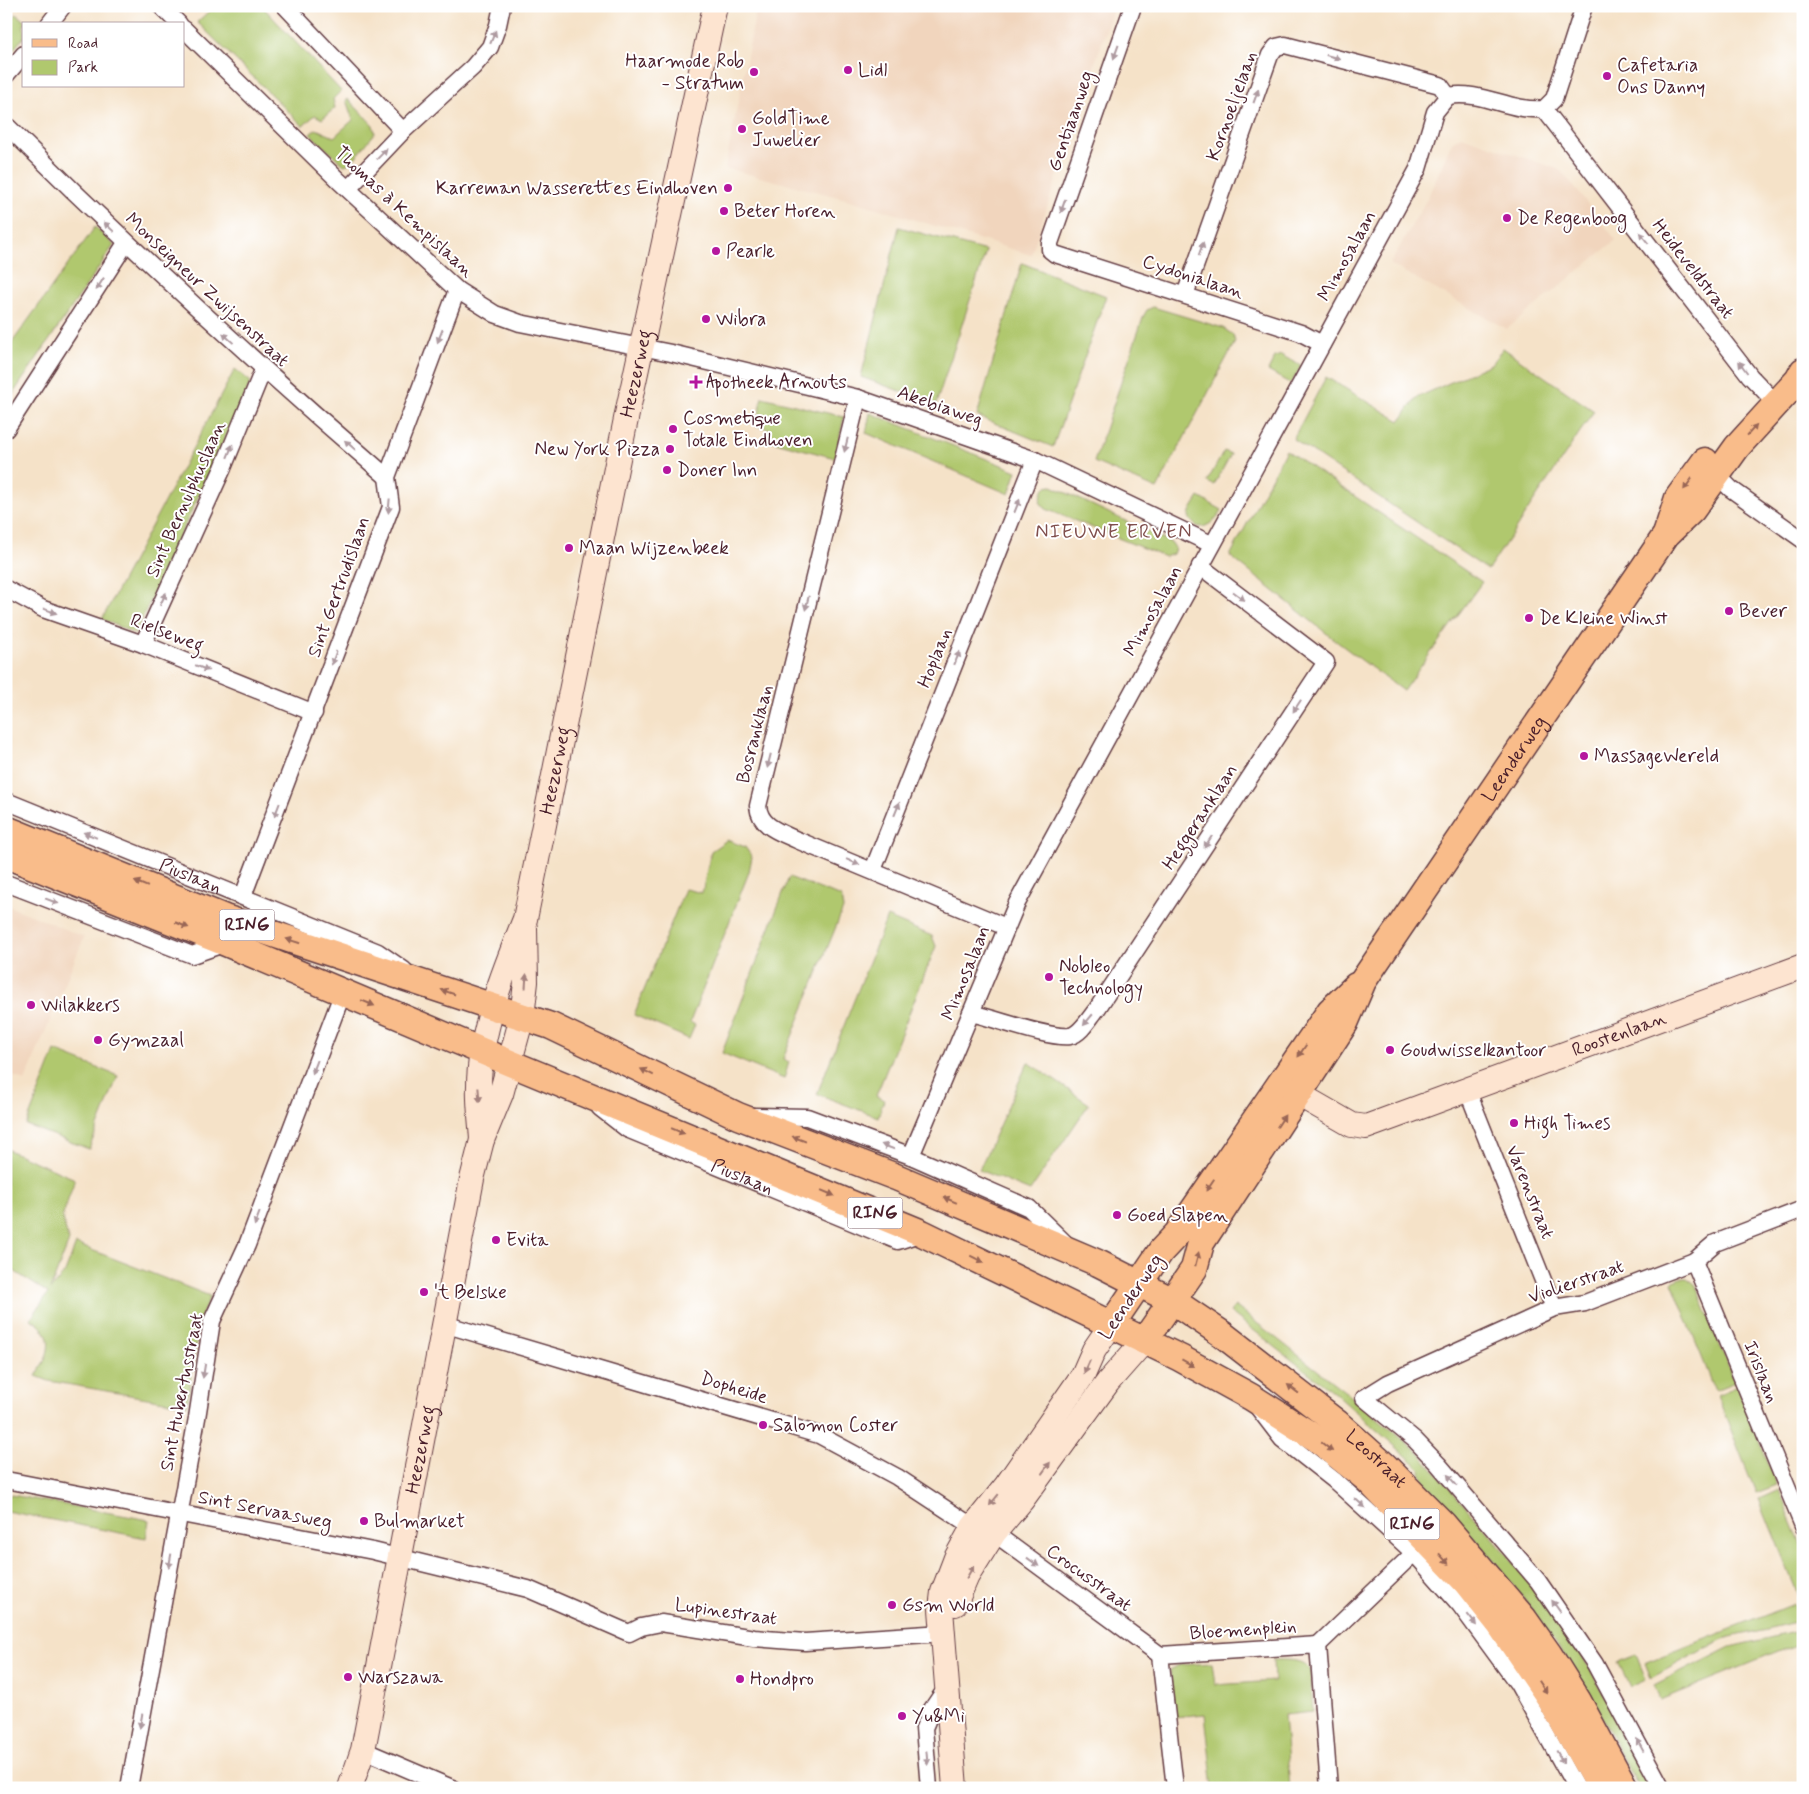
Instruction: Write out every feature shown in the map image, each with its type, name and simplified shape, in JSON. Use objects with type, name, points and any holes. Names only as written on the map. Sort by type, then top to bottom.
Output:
[{"type":"main road","name":"Leenderweg","points":[[1144,1341],[1194,1270],[1201,1243],[1345,1023],[1362,981],[1666,535],[1678,498],[1711,469],[1803,358]]},
{"type":"main road","name":"Leenderweg","points":[[1769,397],[1803,371]]},
{"type":"main road","name":"Piuslaan","points":[[6,829],[224,918],[551,1026],[738,1116],[896,1177],[1139,1282]]},
{"type":"main road","name":"Piuslaan","points":[[6,855],[226,943],[510,1063],[922,1233],[1111,1325]]},
{"type":"main road","name":"Leenderweg","points":[[1111,1325],[1161,1251],[1177,1234],[1330,1011],[1362,981]]},
{"type":"main road","name":"Leostraat","points":[[1139,1282],[1173,1301],[1222,1334],[1337,1423],[1402,1481],[1443,1524],[1524,1619],[1578,1700],[1625,1788]]},
{"type":"main road","name":"Leostraat","points":[[1111,1325],[1251,1397],[1317,1439],[1367,1479],[1465,1581],[1500,1625],[1549,1697],[1600,1788]]},
{"type":"street","points":[[51,22],[64,6]]},
{"type":"street","points":[[161,6],[177,22]]},
{"type":"street","points":[[285,6],[404,131]]},
{"type":"street","points":[[348,189],[404,131],[473,67],[490,47],[502,6]]},
{"type":"street","name":"Heezerweg","points":[[482,1140],[478,1085],[482,1051],[502,975],[525,919],[641,347],[715,6]]},
{"type":"street","name":"Gentiaanweg","points":[[1050,250],[1050,243],[1132,6]]},
{"type":"street","points":[[1448,96],[1464,93],[1529,110],[1544,109],[1554,98],[1584,6]]},
{"type":"street","name":"Thomas à Kempislaan","points":[[185,30],[348,189],[457,290],[494,314],[520,323],[641,347]]},
{"type":"street","name":"Kornoeljelaan","points":[[1185,295],[1267,64],[1276,47],[1286,45],[1440,85],[1448,96]]},
{"type":"street","points":[[6,75],[22,56]]},
{"type":"street","name":"Mimosalaan","points":[[911,1156],[1006,927],[1048,844],[1418,169],[1435,112],[1448,96]]},
{"type":"street","name":"Heideveldstraat","points":[[1544,109],[1769,397]]},
{"type":"street","name":"Monseigneur Zwijsenstraat","points":[[6,125],[126,243],[263,370],[387,477]]},
{"type":"street","points":[[6,429],[126,243]]},
{"type":"street","name":"Cydonialaan","points":[[1050,250],[1055,254],[1300,333],[1322,344]]},
{"type":"street","name":"Sint Gertrudislaan","points":[[243,896],[391,507],[387,477],[457,290]]},
{"type":"street","name":"Akebiaweg","points":[[641,347],[858,398],[1035,460],[1211,544]]},
{"type":"street","name":"Sint Bernulphuslaan","points":[[143,644],[224,468],[263,370]]},
{"type":"street","name":"Bosranklaan","points":[[858,398],[758,806],[759,816],[769,827],[1006,927]]},
{"type":"street","name":"Hoplaan","points":[[873,870],[1035,460]]},
{"type":"street","points":[[1711,469],[1731,489],[1803,540]]},
{"type":"street","name":"Heggeranklaan","points":[[971,1013],[1056,1035],[1071,1036],[1081,1028],[1097,1009],[1326,662],[1200,566]]},
{"type":"street","name":"Rielseweg","points":[[6,589],[43,610],[143,644],[314,713]]},
{"type":"street","name":"Piuslaan","points":[[6,801],[378,952],[423,983]]},
{"type":"street","points":[[6,883],[192,955],[226,943]]},
{"type":"street","name":"Heezerweg","points":[[350,1788],[363,1750],[398,1558],[472,1179],[482,1140],[495,1112],[522,1017],[526,982],[525,919]]},
{"type":"street","name":"Roostenlaan","points":[[1298,1094],[1352,1125],[1366,1127],[1468,1092],[1803,966]]},
{"type":"street","name":"Sint Hubertusstraat","points":[[129,1788],[180,1514],[212,1321],[247,1245],[343,992]]},
{"type":"street","name":"Varenstraat","points":[[1468,1092],[1554,1308]]},
{"type":"street","name":"Piuslaan","points":[[738,1116],[807,1117],[911,1156],[1030,1208],[1074,1253]]},
{"type":"street","name":"Violierstraat","points":[[1364,1398],[1388,1383],[1554,1308],[1585,1303],[1694,1261],[1716,1244],[1803,1209]]},
{"type":"street","name":"Irislaan","points":[[1694,1261],[1803,1526]]},
{"type":"street","name":"Dopheide","points":[[444,1324],[818,1435],[897,1477],[983,1530]]},
{"type":"street","name":"Leenderweg","points":[[983,1530],[1006,1486],[1083,1375],[1094,1350],[1111,1325]]},
{"type":"street","name":"Leenderweg","points":[[956,1788],[941,1609],[943,1592],[956,1558],[983,1530],[1022,1500],[1108,1382],[1144,1341]]},
{"type":"street","name":"Leostraat","points":[[1251,1397],[1282,1439],[1334,1480],[1414,1553],[1460,1605],[1494,1648],[1526,1698],[1573,1786]]},
{"type":"street","name":"Leostraat","points":[[1364,1398],[1408,1434],[1438,1464],[1538,1582],[1596,1664],[1662,1788]]},
{"type":"street","name":"Sint Servaasweg","points":[[6,1480],[398,1558]]},
{"type":"street","name":"Crocusstraat","points":[[983,1530],[1160,1655]]},
{"type":"street","points":[[1318,1645],[1414,1553]]},
{"type":"street","name":"Lupinestraat","points":[[398,1558],[528,1589],[629,1633],[641,1627],[662,1623],[754,1638],[805,1642],[943,1633]]},
{"type":"street","name":"Bloemenplein","points":[[1160,1655],[1318,1645],[1329,1788]]},
{"type":"street","points":[[1160,1655],[1175,1788]]},
{"type":"street","points":[[929,1788],[924,1728],[932,1709],[947,1688]]},
{"type":"street","points":[[363,1750],[452,1788]]},
{"type":"shaded area","points":[[757,6],[1114,6],[1031,255],[850,200],[725,168]]},
{"type":"shaded area","name":"De Regenboog","points":[[1461,136],[1558,169],[1565,175],[1616,240],[1507,329],[1390,264],[1428,197],[1452,142]]},
{"type":"shaded area","name":"Wilakkers","points":[[6,905],[84,937],[25,1081],[6,1073]]},
{"type":"green space","points":[[215,6],[262,6],[341,91],[333,99],[335,108],[322,119],[315,115],[303,126],[197,22]]},
{"type":"green space","points":[[16,14],[26,22],[22,22],[22,39],[6,58],[6,25]]},
{"type":"green space","points":[[348,99],[373,125],[375,133],[351,163],[344,165],[310,134],[316,129],[334,137],[353,120],[346,100]]},
{"type":"green space","points":[[95,227],[114,245],[6,404],[6,351]]},
{"type":"green space","points":[[899,227],[986,251],[936,404],[861,377]]},
{"type":"green space","points":[[1022,263],[1106,296],[1053,447],[977,416]]},
{"type":"green space","points":[[1153,307],[1223,328],[1233,335],[1235,342],[1157,489],[1094,462],[1144,315],[1147,310]]},
{"type":"green space","points":[[1503,348],[1594,411],[1488,570],[1293,439],[1326,377],[1400,421],[1416,398],[1491,364]]},
{"type":"green space","points":[[1281,355],[1301,366],[1291,384],[1268,371],[1275,357]]},
{"type":"green space","points":[[235,369],[251,382],[135,634],[102,619]]},
{"type":"green space","points":[[762,397],[844,417],[835,458],[768,440],[770,429],[757,426]]},
{"type":"green space","points":[[870,413],[1017,471],[1009,494],[866,433]]},
{"type":"green space","points":[[1286,450],[1482,582],[1403,691],[1336,641],[1230,556]]},
{"type":"green space","points":[[1224,451],[1231,454],[1214,485],[1207,482]]},
{"type":"green space","points":[[1052,486],[1172,543],[1175,548],[1173,554],[1165,557],[1046,509],[1040,502],[1043,490],[1046,487]]},
{"type":"green space","points":[[1199,497],[1222,510],[1213,521],[1201,527],[1193,523],[1189,516]]},
{"type":"green space","points":[[727,840],[745,847],[752,857],[749,872],[690,1022],[695,1025],[689,1039],[634,1015],[685,889],[702,893],[711,851]]},
{"type":"green space","points":[[789,877],[841,897],[843,909],[783,1059],[789,1062],[784,1079],[722,1053]]},
{"type":"green space","points":[[887,917],[932,936],[936,946],[876,1096],[884,1100],[878,1117],[817,1094]]},
{"type":"green space","points":[[55,1051],[118,1076],[89,1149],[26,1125]]},
{"type":"green space","points":[[1028,1062],[1089,1104],[1030,1191],[979,1170]]},
{"type":"green space","points":[[6,1149],[75,1179],[62,1218],[69,1241],[50,1290],[65,1272],[76,1244],[210,1296],[200,1319],[187,1405],[49,1381],[36,1376],[45,1360],[49,1345],[45,1332],[31,1319],[48,1293],[6,1266]]},
{"type":"green space","points":[[1681,1278],[1687,1278],[1695,1284],[1735,1382],[1715,1390],[1672,1282]]},
{"type":"green space","points":[[1235,1306],[1361,1404],[1421,1455],[1532,1584],[1585,1660],[1656,1788],[1639,1788],[1598,1710],[1559,1648],[1534,1612],[1479,1544],[1434,1497],[1421,1477],[1420,1468],[1332,1391],[1230,1312]]},
{"type":"green space","points":[[1737,1386],[1777,1485],[1756,1493],[1717,1395]]},
{"type":"green space","points":[[1779,1490],[1803,1549],[1803,1607],[1759,1499]]},
{"type":"green space","points":[[6,1494],[149,1520],[146,1538],[6,1511]]},
{"type":"green space","points":[[1794,1604],[1800,1621],[1723,1639],[1651,1678],[1645,1663]]},
{"type":"green space","points":[[1803,1630],[1803,1642],[1660,1700],[1654,1686],[1730,1647]]},
{"type":"green space","points":[[1636,1655],[1646,1679],[1630,1686],[1618,1662]]},
{"type":"green space","points":[[1273,1660],[1299,1662],[1309,1670],[1311,1677],[1313,1712],[1284,1715],[1290,1788],[1213,1788],[1205,1714],[1174,1717],[1170,1670],[1179,1665],[1212,1663],[1215,1685],[1274,1681]]},
{"type":"place","name":"Lidl","points":[[848,70]]},
{"type":"place","name":"Haarmode Rob - Stratum","points":[[754,72]]},
{"type":"place","name":"Cafetaria Ons Danny","points":[[1607,76]]},
{"type":"place","name":"GoldTime Juwelier","points":[[742,129]]},
{"type":"place","name":"Karreman Wasserettes Eindhoven","points":[[728,188]]},
{"type":"place","name":"Beter Horen","points":[[724,211]]},
{"type":"place","name":"De Regenboog","points":[[1507,218]]},
{"type":"place","name":"Pearle","points":[[716,251]]},
{"type":"place","name":"Wibra","points":[[706,319]]},
{"type":"place","name":"Apotheek Arnouts","points":[[696,382]]},
{"type":"place","name":"Cosmetique Totale Eindhoven","points":[[673,429]]},
{"type":"place","name":"New York Pizza","points":[[670,449]]},
{"type":"place","name":"Doner Inn","points":[[667,470]]},
{"type":"place","name":"Maan Wijzenbeek","points":[[569,548]]},
{"type":"place","name":"Bever","points":[[1729,611]]},
{"type":"place","name":"De Kleine Winst","points":[[1529,618]]},
{"type":"place","name":"MassageWereld","points":[[1584,756]]},
{"type":"place","name":"Nobleo Technology","points":[[1049,977]]},
{"type":"place","name":"Wilakkers","points":[[31,1005]]},
{"type":"place","name":"Gymzaal","points":[[98,1040]]},
{"type":"place","name":"Goudwisselkantoor","points":[[1390,1050]]},
{"type":"place","name":"High Times","points":[[1514,1123]]},
{"type":"place","name":"Goed Slapen","points":[[1117,1215]]},
{"type":"place","name":"Evita","points":[[496,1240]]},
{"type":"place","name":"'t Belske","points":[[424,1292]]},
{"type":"place","name":"Salomon Coster","points":[[763,1425]]},
{"type":"place","name":"Bulmarket","points":[[364,1521]]},
{"type":"place","name":"Gsm World","points":[[892,1605]]},
{"type":"place","name":"Warszawa","points":[[348,1677]]},
{"type":"place","name":"Hondpro","points":[[740,1679]]},
{"type":"place","name":"Yu&Mi","points":[[902,1716]]},
{"type":"district","name":"NIEUWE ERVEN","points":[[1114,532]]}]
